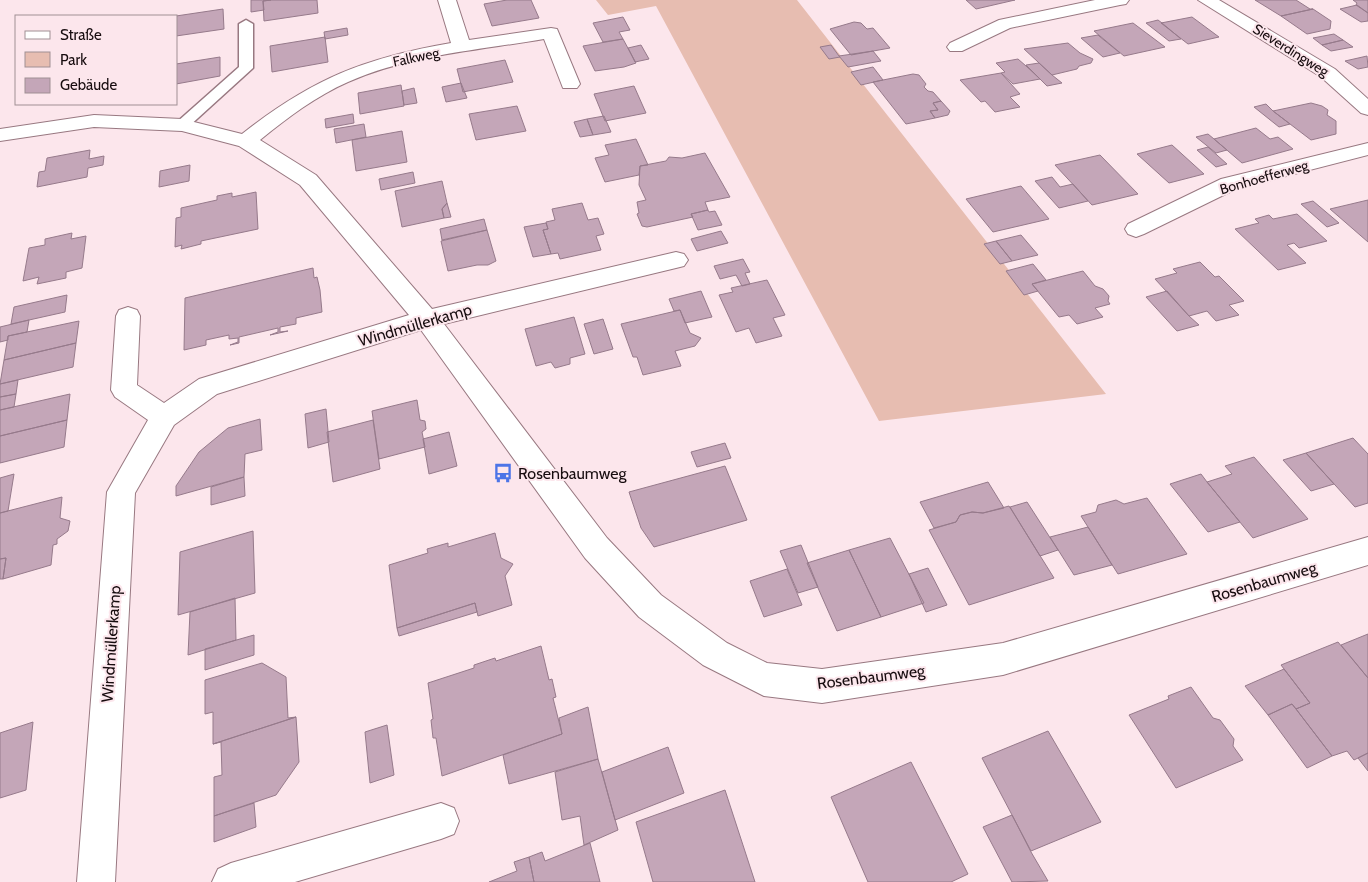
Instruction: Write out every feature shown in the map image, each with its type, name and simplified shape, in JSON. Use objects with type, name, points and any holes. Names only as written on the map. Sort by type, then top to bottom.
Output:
[{"type":"street","points":[[446,0],[462,48]]},
{"type":"street","points":[[956,46],[1005,24],[1120,0]]},
{"type":"street","name":"Sieverdingweg","points":[[1207,0],[1328,72],[1368,109]]},
{"type":"street","name":"Falkweg","points":[[246,141],[296,104],[343,78],[403,59],[462,48],[551,33],[570,84]]},
{"type":"street","name":"Rosenbaumweg","points":[[0,135],[94,121],[182,125],[246,141],[308,180],[426,319],[596,548],[650,606],[715,654],[764,679],[822,686],[1003,659],[1368,551]]},
{"type":"street","name":"Bonhoefferweg","points":[[1136,229],[1229,184],[1368,149]]},
{"type":"street","name":"Windmüllerkamp","points":[[96,882],[121,492],[164,417],[208,386],[426,319],[676,260]]},
{"type":"street","points":[[128,316],[124,390],[164,417]]},
{"type":"street","points":[[232,882],[441,821]]},
{"type":"lane","points":[[182,125],[246,68],[246,24]]},
{"type":"green space","points":[[596,0],[797,0],[1106,394],[879,421],[656,6],[608,15]]},
{"type":"building","points":[[251,0],[271,0],[263,1],[264,10],[251,12]]},
{"type":"building","points":[[317,0],[318,13],[264,21],[263,1]]},
{"type":"building","points":[[507,0],[531,0],[539,18],[492,26],[484,4]]},
{"type":"building","points":[[966,0],[1015,0],[976,9]]},
{"type":"building","points":[[1255,0],[1296,0],[1313,9],[1281,16]]},
{"type":"building","points":[[1353,0],[1368,0],[1368,13],[1356,5],[1357,3]]},
{"type":"building","points":[[1357,5],[1368,13],[1368,21],[1361,22],[1340,9]]},
{"type":"building","points":[[223,9],[224,29],[178,36],[178,16]]},
{"type":"building","points":[[1313,9],[1331,21],[1330,29],[1307,34],[1281,16]]},
{"type":"building","points":[[623,17],[630,30],[619,32],[623,39],[603,42],[593,23]]},
{"type":"building","points":[[1192,17],[1219,37],[1188,44],[1161,23]]},
{"type":"building","points":[[1158,20],[1181,39],[1169,41],[1146,23]]},
{"type":"building","points":[[854,22],[861,23],[867,29],[873,28],[890,48],[851,55],[830,29]]},
{"type":"building","points":[[1133,23],[1165,47],[1124,56],[1094,31]]},
{"type":"building","points":[[347,28],[348,35],[325,39],[324,32]]},
{"type":"building","points":[[1334,34],[1343,40],[1322,45],[1313,38]]},
{"type":"building","points":[[1098,35],[1120,53],[1103,57],[1081,38]]},
{"type":"building","points":[[325,37],[328,62],[272,72],[270,46]]},
{"type":"building","points":[[623,39],[636,63],[624,67],[595,71],[583,46]]},
{"type":"building","points":[[1343,40],[1353,47],[1331,51],[1322,45]]},
{"type":"building","points":[[1068,43],[1080,53],[1093,59],[1091,63],[1079,66],[1077,69],[1052,75],[1024,49]]},
{"type":"building","points":[[641,45],[649,59],[635,62],[628,48]]},
{"type":"building","points":[[831,45],[840,57],[829,59],[820,47]]},
{"type":"building","points":[[873,51],[881,61],[848,67],[839,56]]},
{"type":"building","points":[[1367,56],[1368,67],[1358,69],[1345,61]]},
{"type":"building","points":[[220,57],[220,76],[178,84],[178,64]]},
{"type":"building","points":[[1018,59],[1040,79],[1013,84],[1001,73],[1005,72],[996,63]]},
{"type":"building","points":[[505,60],[513,82],[463,92],[457,69]]},
{"type":"building","points":[[1039,63],[1062,83],[1047,86],[1026,65]]},
{"type":"building","points":[[873,67],[883,80],[861,85],[851,72]]},
{"type":"building","points":[[1001,73],[1020,94],[1010,97],[1020,107],[995,112],[985,101],[981,102],[960,80]]},
{"type":"building","points":[[913,74],[919,75],[926,84],[924,87],[928,91],[933,92],[941,101],[933,103],[938,110],[930,111],[935,118],[906,124],[873,82]]},
{"type":"building","points":[[461,83],[467,98],[446,102],[442,87]]},
{"type":"building","points":[[401,85],[404,106],[360,114],[358,93]]},
{"type":"building","points":[[634,86],[646,113],[605,121],[594,94]]},
{"type":"building","points":[[414,88],[417,103],[404,105],[402,91]]},
{"type":"building","points":[[941,101],[950,111],[948,115],[935,118],[930,111],[938,110],[933,103]]},
{"type":"building","points":[[1311,103],[1328,110],[1327,115],[1336,121],[1336,134],[1311,140],[1273,111]]},
{"type":"building","points":[[1266,104],[1290,124],[1279,127],[1254,107]]},
{"type":"building","points":[[517,106],[526,131],[476,140],[469,114]]},
{"type":"building","points":[[353,114],[354,123],[326,128],[325,119]]},
{"type":"building","points":[[604,116],[611,132],[593,135],[587,119]]},
{"type":"building","points":[[587,119],[593,135],[580,137],[574,122]]},
{"type":"building","points":[[364,124],[366,137],[336,143],[334,129]]},
{"type":"building","points":[[1256,128],[1270,139],[1278,137],[1293,149],[1242,163],[1214,139]]},
{"type":"building","points":[[402,131],[407,162],[356,171],[352,140]]},
{"type":"building","points":[[1208,134],[1227,150],[1216,153],[1196,137]]},
{"type":"building","points":[[636,139],[648,165],[640,166],[639,175],[605,182],[595,158],[609,155],[605,145]]},
{"type":"building","points":[[1172,145],[1204,174],[1169,183],[1137,154]]},
{"type":"building","points":[[1208,147],[1227,164],[1216,167],[1197,150]]},
{"type":"building","points":[[90,150],[89,159],[104,156],[103,165],[88,168],[87,177],[37,187],[39,172],[45,171],[47,158]]},
{"type":"building","points":[[705,153],[730,197],[705,202],[708,210],[691,214],[693,217],[647,227],[642,226],[637,214],[639,213],[637,202],[646,200],[639,185],[640,166],[666,161],[669,157],[682,158]]},
{"type":"building","points":[[1100,155],[1138,194],[1092,205],[1055,165]]},
{"type":"building","points":[[190,165],[189,181],[159,187],[160,171]]},
{"type":"building","points":[[413,172],[415,183],[381,190],[379,179]]},
{"type":"building","points":[[1052,177],[1060,187],[1073,184],[1088,201],[1059,208],[1035,181]]},
{"type":"building","points":[[442,181],[447,203],[442,209],[444,218],[402,227],[395,191]]},
{"type":"building","points":[[1021,186],[1049,219],[993,232],[966,199]]},
{"type":"building","points":[[256,192],[258,229],[201,241],[201,244],[181,249],[182,245],[175,247],[176,218],[181,217],[181,208],[217,200],[217,196],[232,193],[232,197]]},
{"type":"building","points":[[1368,200],[1368,242],[1330,209]]},
{"type":"building","points":[[1313,201],[1339,223],[1327,227],[1301,204]]},
{"type":"building","points":[[447,203],[451,217],[444,218],[442,209]]},
{"type":"building","points":[[582,203],[588,220],[598,218],[604,234],[596,236],[601,250],[560,259],[558,253],[551,254],[543,230],[548,229],[546,222],[555,220],[552,209]]},
{"type":"building","points":[[708,210],[709,212],[715,211],[722,225],[698,230],[691,214]]},
{"type":"building","points":[[1297,214],[1327,241],[1299,248],[1294,243],[1287,245],[1306,263],[1278,270],[1235,229],[1259,223],[1255,219],[1269,215],[1273,219]]},
{"type":"building","points":[[484,219],[487,230],[442,240],[440,229]]},
{"type":"building","points":[[546,223],[548,229],[543,230],[551,254],[533,257],[524,227]]},
{"type":"building","points":[[487,230],[496,261],[488,265],[477,265],[448,271],[441,241]]},
{"type":"building","points":[[721,231],[728,243],[697,251],[691,239]]},
{"type":"building","points":[[72,233],[71,239],[86,236],[82,268],[66,272],[66,278],[37,284],[39,277],[23,281],[29,248],[45,245],[45,239]]},
{"type":"building","points":[[1021,235],[1038,255],[1012,261],[996,241]]},
{"type":"building","points":[[996,241],[1012,261],[1000,264],[984,244]]},
{"type":"building","points":[[743,259],[750,272],[745,273],[750,284],[742,286],[736,275],[720,279],[714,266]]},
{"type":"building","points":[[1200,262],[1215,277],[1219,276],[1244,301],[1229,305],[1239,315],[1216,321],[1207,311],[1189,316],[1155,279],[1177,273],[1173,269]]},
{"type":"building","points":[[1033,264],[1046,280],[1032,284],[1038,291],[1024,295],[1006,271]]},
{"type":"building","points":[[313,268],[314,278],[317,277],[320,290],[322,312],[296,318],[296,324],[280,327],[280,332],[288,331],[270,335],[278,332],[278,328],[239,337],[239,343],[230,345],[238,342],[238,338],[229,339],[229,335],[206,340],[206,345],[184,350],[185,298]]},
{"type":"building","points":[[1083,271],[1095,286],[1103,289],[1109,296],[1108,301],[1110,304],[1095,308],[1103,317],[1077,324],[1069,315],[1059,317],[1032,284]]},
{"type":"building","points":[[767,280],[785,315],[773,318],[782,336],[756,343],[749,328],[736,332],[719,295],[733,292],[731,288]]},
{"type":"building","points":[[701,291],[712,317],[685,323],[680,310],[674,311],[669,299]]},
{"type":"building","points":[[1167,291],[1199,325],[1177,331],[1146,297]]},
{"type":"building","points":[[67,295],[65,312],[11,324],[14,307]]},
{"type":"building","points":[[680,310],[690,333],[701,338],[695,346],[675,351],[681,366],[643,375],[637,357],[633,357],[621,324]]},
{"type":"building","points":[[574,317],[585,354],[570,358],[570,364],[555,368],[551,362],[536,366],[525,329]]},
{"type":"building","points":[[603,319],[613,349],[594,354],[584,324]]},
{"type":"building","points":[[29,320],[27,332],[8,336],[8,340],[0,342],[0,327]]},
{"type":"building","points":[[79,321],[76,343],[4,360],[8,336]]},
{"type":"building","points":[[76,343],[73,367],[0,384],[4,360]]},
{"type":"building","points":[[18,380],[16,394],[0,397],[0,384]]},
{"type":"building","points":[[16,394],[14,407],[0,410],[0,397]]},
{"type":"building","points":[[70,394],[67,420],[0,436],[0,410]]},
{"type":"building","points":[[417,400],[420,420],[425,421],[426,429],[422,432],[425,447],[379,459],[372,411]]},
{"type":"building","points":[[326,409],[329,442],[308,448],[305,414]]},
{"type":"building","points":[[260,419],[262,450],[245,454],[244,477],[176,496],[176,486],[199,452],[228,428]]},
{"type":"building","points":[[67,420],[64,447],[0,463],[0,436]]},
{"type":"building","points":[[373,420],[380,469],[333,482],[327,432]]},
{"type":"building","points":[[449,432],[457,466],[429,474],[423,439]]},
{"type":"building","points":[[1353,438],[1368,454],[1368,503],[1355,507],[1306,453]]},
{"type":"building","points":[[725,443],[731,458],[697,467],[691,452]]},
{"type":"building","points":[[1306,453],[1334,484],[1311,491],[1283,460]]},
{"type":"building","points":[[1254,457],[1308,519],[1253,538],[1207,482],[1232,474],[1225,466]]},
{"type":"building","points":[[725,466],[747,520],[654,547],[641,528],[629,492]]},
{"type":"building","points":[[14,474],[8,511],[0,513],[0,478]]},
{"type":"building","points":[[1201,474],[1240,522],[1208,532],[1170,484]]},
{"type":"building","points":[[244,477],[245,496],[211,505],[211,487]]},
{"type":"building","points":[[988,482],[1004,508],[983,513],[972,512],[960,515],[956,522],[934,528],[920,502]]},
{"type":"building","points":[[62,497],[60,518],[70,521],[68,531],[57,539],[57,544],[53,545],[51,565],[3,579],[6,558],[0,559],[0,513]]},
{"type":"building","points":[[1147,498],[1187,554],[1118,574],[1081,516],[1096,512],[1098,505],[1116,500],[1124,504]]},
{"type":"building","points":[[1027,502],[1058,550],[1040,556],[1010,507]]},
{"type":"building","points":[[1009,506],[1054,578],[969,605],[929,530],[956,522],[960,515],[972,512],[983,513]]},
{"type":"building","points":[[1088,527],[1112,565],[1074,575],[1050,537]]},
{"type":"building","points":[[253,531],[255,593],[178,615],[180,552]]},
{"type":"building","points":[[495,533],[501,558],[513,564],[505,576],[512,605],[478,616],[475,603],[397,628],[389,565],[428,553],[427,549],[448,543],[448,547]]},
{"type":"building","points":[[890,538],[924,603],[881,617],[849,550]]},
{"type":"building","points":[[801,545],[818,587],[798,593],[780,551]]},
{"type":"building","points":[[849,550],[881,617],[837,631],[807,563]]},
{"type":"building","points":[[6,558],[3,579],[0,579],[0,559]]},
{"type":"building","points":[[928,568],[947,605],[926,612],[909,574]]},
{"type":"building","points":[[787,569],[802,605],[764,617],[750,581]]},
{"type":"building","points":[[235,598],[236,640],[188,655],[190,612]]},
{"type":"building","points":[[475,603],[477,612],[399,636],[397,628]]},
{"type":"building","points":[[1368,634],[1368,678],[1341,645]]},
{"type":"building","points":[[254,635],[254,655],[205,670],[205,649]]},
{"type":"building","points":[[1338,642],[1368,678],[1368,753],[1354,760],[1347,751],[1332,756],[1296,709],[1310,703],[1281,665]]},
{"type":"building","points":[[541,646],[549,680],[552,679],[556,697],[553,698],[562,734],[442,776],[436,738],[433,738],[431,720],[433,719],[428,683],[474,668],[474,665],[495,658],[496,661]]},
{"type":"building","points":[[262,663],[286,677],[288,718],[296,717],[213,744],[213,712],[205,714],[205,680]]},
{"type":"building","points":[[1284,669],[1310,703],[1296,709],[1292,704],[1268,715],[1245,686]]},
{"type":"building","points":[[1191,687],[1213,718],[1220,720],[1234,739],[1233,746],[1243,760],[1176,788],[1129,715],[1169,699],[1168,696]]},
{"type":"building","points":[[1292,704],[1332,756],[1307,768],[1268,715]]},
{"type":"building","points":[[588,707],[598,759],[509,784],[503,755],[562,734],[559,718]]},
{"type":"building","points":[[296,717],[299,762],[276,795],[214,816],[214,777],[222,775],[221,742],[213,744]]},
{"type":"building","points":[[33,722],[26,790],[0,798],[0,733]]},
{"type":"building","points":[[387,725],[394,775],[370,783],[365,732]]},
{"type":"building","points":[[1048,731],[1101,822],[1031,851],[982,758]]},
{"type":"building","points":[[668,747],[684,793],[615,820],[602,772]]},
{"type":"building","points":[[1368,753],[1368,771],[1358,758]]},
{"type":"building","points":[[598,759],[618,830],[584,845],[580,816],[562,820],[555,772]]},
{"type":"building","points":[[911,762],[968,874],[951,882],[868,882],[831,797]]},
{"type":"building","points":[[725,790],[755,882],[653,882],[636,822]]},
{"type":"building","points":[[254,803],[256,827],[214,842],[214,816]]},
{"type":"building","points":[[1012,815],[1048,881],[1012,882],[983,827]]},
{"type":"building","points":[[590,843],[600,882],[534,882],[529,857],[542,852],[545,861]]},
{"type":"building","points":[[529,857],[534,882],[489,882],[517,871],[514,862]]},
{"type":"place","name":"Rosenbaumweg","points":[[503,473]]}]
